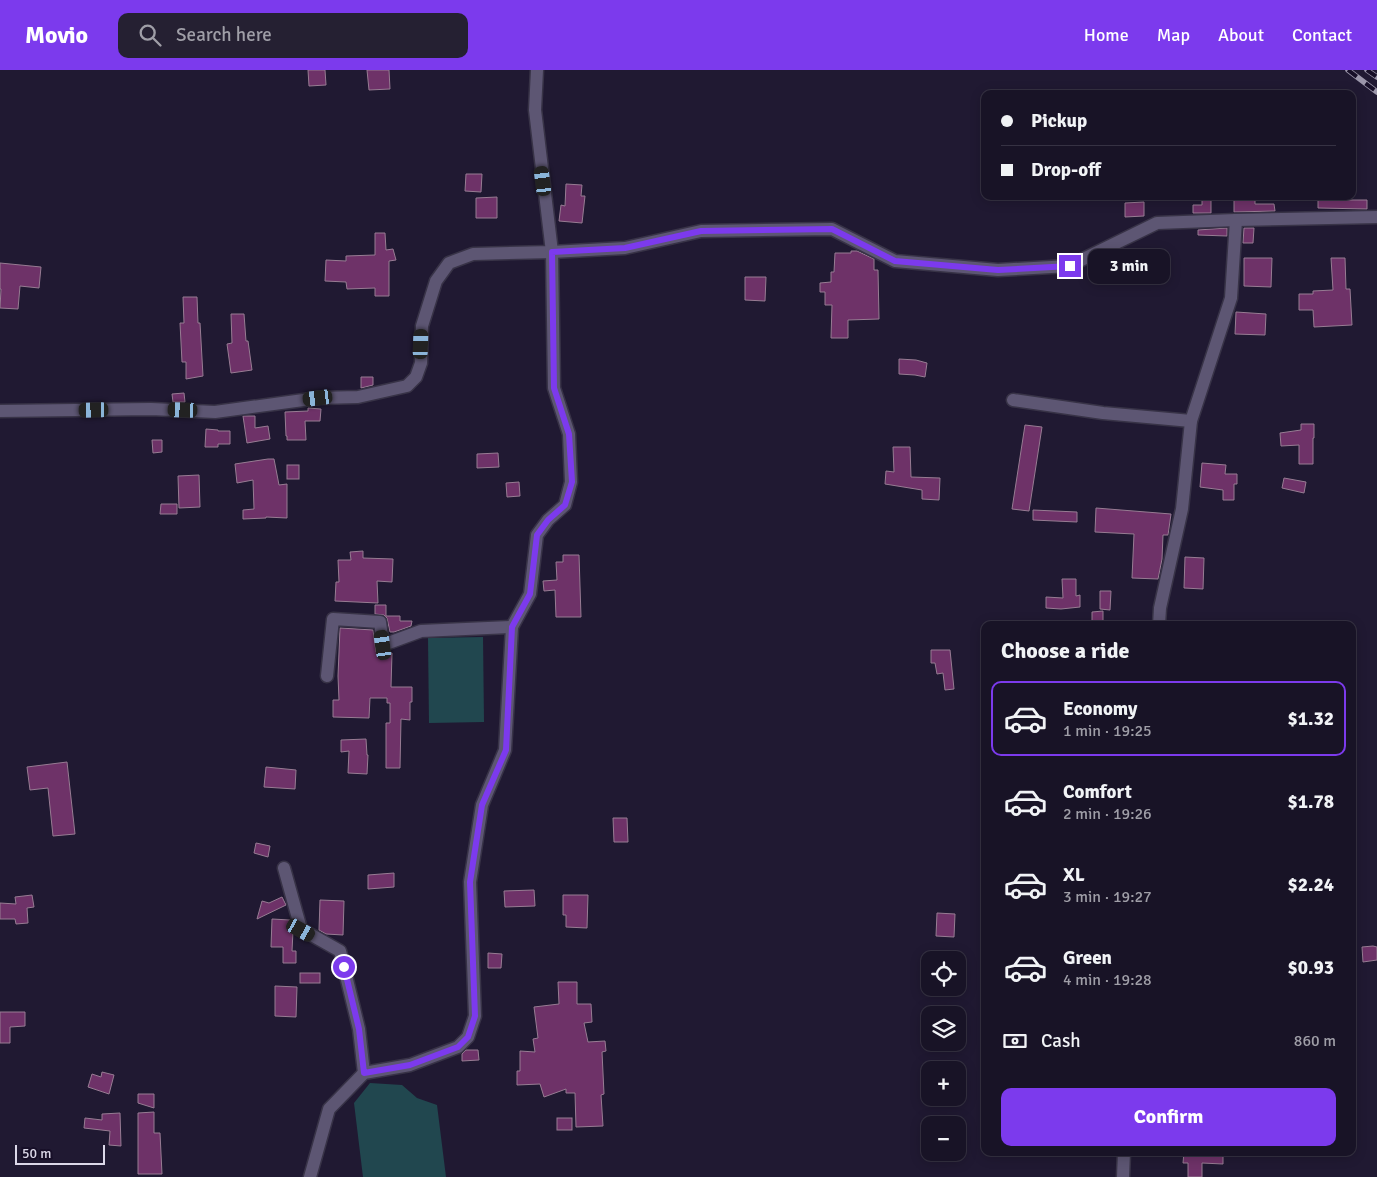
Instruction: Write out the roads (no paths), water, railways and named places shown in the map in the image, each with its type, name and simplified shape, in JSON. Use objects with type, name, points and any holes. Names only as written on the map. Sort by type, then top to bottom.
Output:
[{"type":"street","points":[[310,1177],[330,1109],[364,1073],[410,1065],[458,1047],[468,1037],[475,1016],[470,882],[482,805],[506,750],[512,627],[530,594],[537,535],[548,520],[565,505],[572,482],[569,434],[554,388],[552,252],[535,110],[537,70]]},
{"type":"street","points":[[0,411],[151,409],[215,412],[318,398],[358,397],[407,386],[416,377],[421,363],[422,326],[436,281],[449,263],[472,254],[625,248],[701,231],[832,229],[895,261],[998,270],[1070,266],[1157,223],[1377,217]]},
{"type":"street","points":[[1159,621],[1160,608],[1182,509],[1191,421],[1231,298],[1236,220]]},
{"type":"street","points":[[1013,400],[1191,421]]},
{"type":"street","points":[[327,676],[333,619],[380,622],[383,645],[421,631],[512,627]]},
{"type":"street","points":[[284,868],[301,930],[340,951],[359,1029],[364,1073]]},
{"type":"street","points":[[1123,1177],[1124,1156]]},
{"type":"railway","points":[[1348,70],[1377,92]]},
{"type":"railway","points":[[1367,70],[1377,77]]}]
